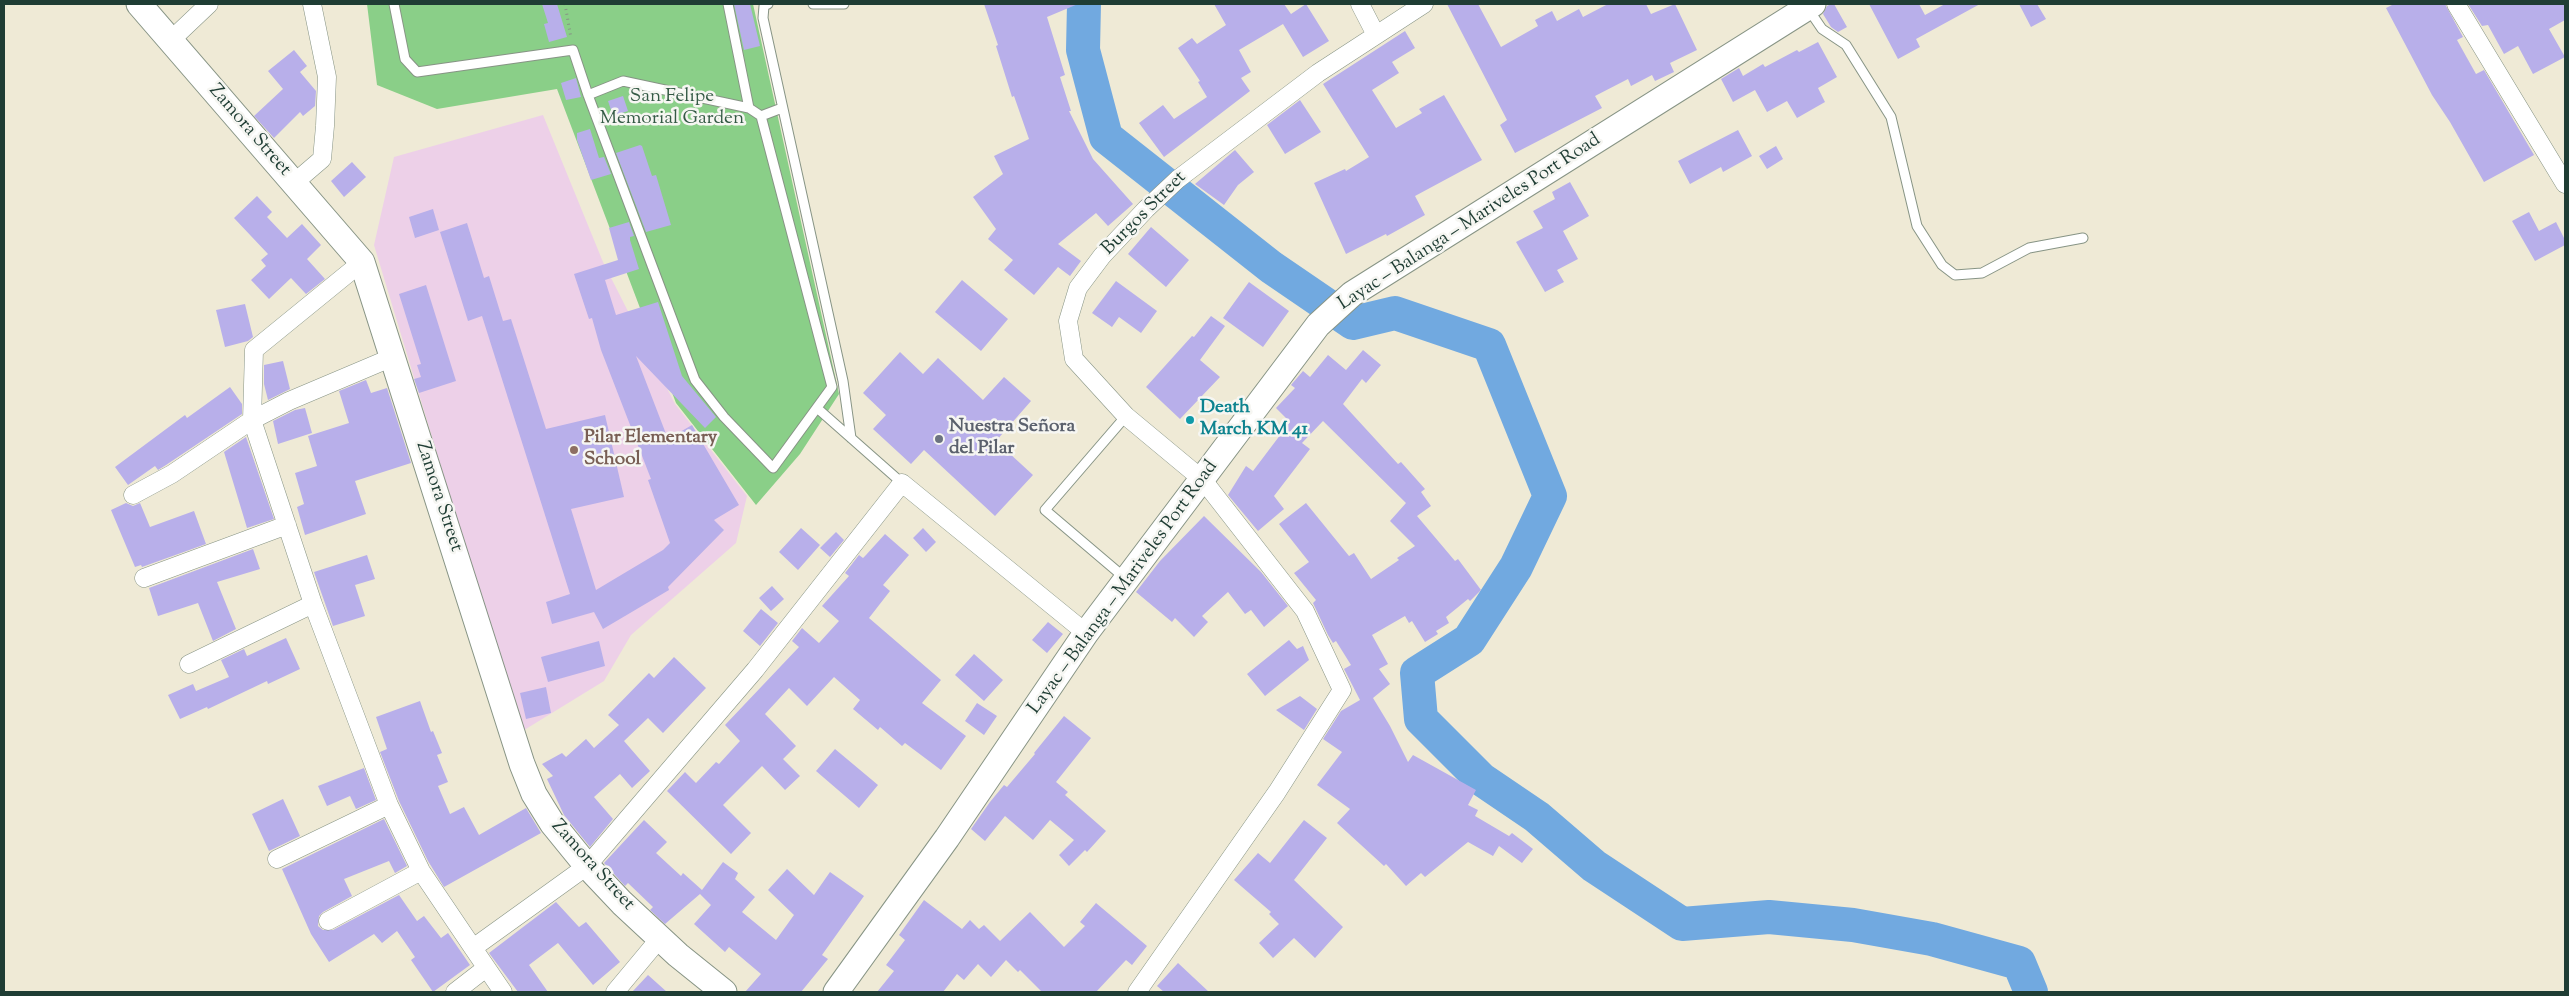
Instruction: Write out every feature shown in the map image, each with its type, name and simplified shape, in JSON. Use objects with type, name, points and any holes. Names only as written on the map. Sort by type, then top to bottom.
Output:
[{"type":"main road","name":"Zamora Street","points":[[139,4],[362,262],[522,764],[534,794],[552,823],[587,866],[660,938],[724,992]]},
{"type":"main road","name":"Layac – Balanga – Mariveles Port Road","points":[[836,992],[947,838],[1086,633],[1318,325],[1352,294],[1810,6]]},
{"type":"street","points":[[170,41],[209,4]]},
{"type":"street","points":[[294,183],[322,158],[327,77],[312,4]]},
{"type":"street","points":[[1360,4],[1376,35]]},
{"type":"street","name":"Burgos Street","points":[[1137,992],[1277,792],[1342,690],[1305,611],[1203,480],[1126,416],[1074,359],[1068,321],[1078,288],[1102,256],[1146,209],[1178,179],[1318,73],[1424,4]]},
{"type":"street","points":[[2456,4],[2565,184]]},
{"type":"street","points":[[362,262],[254,350],[252,420],[313,604],[389,805],[421,871],[503,992]]},
{"type":"street","points":[[133,495],[172,474],[252,420],[289,401],[393,357]]},
{"type":"street","points":[[473,948],[587,866],[755,670],[902,483],[1086,633]]},
{"type":"street","points":[[144,578],[287,526]]},
{"type":"street","points":[[189,664],[313,604]]},
{"type":"street","points":[[277,859],[389,805]]},
{"type":"street","points":[[328,921],[421,871]]},
{"type":"street","points":[[615,992],[660,938]]},
{"type":"street","points":[[455,992],[486,968]]},
{"type":"lane","points":[[394,4],[405,60],[417,72],[573,50],[588,95],[695,380],[724,417],[773,468],[832,387],[761,116],[749,108],[623,81],[588,95]]},
{"type":"lane","points":[[728,4],[749,108]]},
{"type":"lane","points":[[768,4],[764,6],[763,18],[843,381],[851,438]]},
{"type":"lane","points":[[813,4],[844,4]]},
{"type":"lane","points":[[1810,6],[1822,30],[1846,45],[1891,117],[1917,226],[1942,265],[1955,275],[1982,273],[2029,248],[2083,238]]},
{"type":"lane","points":[[761,116],[782,108]]},
{"type":"lane","points":[[817,408],[902,483]]},
{"type":"lane","points":[[1126,416],[1045,510],[1127,580]]},
{"type":"path","points":[[565,4],[573,50]]},
{"type":"shaded area","name":"Pilar Elementary School","points":[[543,115],[603,262],[675,404],[747,496],[736,543],[631,635],[604,681],[521,732],[374,245],[394,157]]},
{"type":"green space","name":"San Felipe Memorial Garden","points":[[367,4],[753,4],[839,394],[800,454],[756,505],[676,403],[557,89],[437,109],[377,85]]},
{"type":"building","points":[[542,4],[557,4],[567,37],[549,42],[544,24],[548,23]]},
{"type":"building","points":[[734,4],[750,4],[760,46],[744,50]]},
{"type":"building","points":[[984,4],[1078,4],[1047,17],[1065,75],[1060,77],[1071,111],[1069,111],[1093,159],[1133,204],[1108,226],[1096,213],[1058,244],[1081,261],[1070,276],[1058,267],[1034,295],[1004,270],[1013,260],[988,239],[996,229],[973,197],[1003,174],[994,156],[1029,139],[1014,96],[1012,97],[996,46],[998,45]]},
{"type":"building","points":[[1214,4],[1284,4],[1291,14],[1306,4],[1329,41],[1303,57],[1283,24],[1239,50],[1251,72],[1241,78],[1250,91],[1164,157],[1139,123],[1163,105],[1174,119],[1207,97],[1198,82],[1200,81],[1178,48],[1192,38],[1197,44],[1226,25]]},
{"type":"building","points":[[1447,4],[1478,4],[1501,47],[1538,26],[1535,20],[1552,11],[1557,21],[1579,9],[1583,17],[1608,4],[1646,4],[1651,14],[1675,4],[1697,50],[1670,63],[1674,72],[1655,81],[1652,75],[1631,86],[1628,79],[1595,96],[1602,108],[1515,153],[1500,125],[1507,120]]},
{"type":"building","points":[[1834,4],[1847,27],[1838,32],[1831,27],[1823,14],[1827,6]]},
{"type":"building","points":[[1869,4],[1919,4],[1925,15],[1945,4],[1980,4],[1916,39],[1920,47],[1898,59]]},
{"type":"building","points":[[2019,4],[2037,4],[2046,19],[2031,27]]},
{"type":"building","points":[[2394,4],[2445,4],[2463,37],[2457,40],[2476,74],[2484,70],[2534,155],[2484,182],[2450,122],[2432,95],[2386,8]]},
{"type":"building","points":[[2468,4],[2565,4],[2565,20],[2549,29],[2565,57],[2533,74],[2518,46],[2504,54],[2488,25],[2482,26]]},
{"type":"building","points":[[1405,31],[1415,48],[1392,62],[1399,73],[1372,90],[1396,128],[1422,113],[1419,109],[1444,95],[1482,160],[1415,196],[1425,215],[1387,236],[1386,234],[1346,254],[1314,183],[1345,169],[1346,171],[1369,157],[1323,84]]},
{"type":"building","points":[[1818,42],[1837,77],[1818,88],[1825,102],[1797,118],[1787,101],[1767,112],[1755,90],[1733,102],[1721,79],[1739,68],[1743,76],[1763,64],[1765,67],[1797,50],[1799,52]]},
{"type":"building","points":[[294,50],[307,66],[300,72],[316,91],[315,106],[303,116],[300,112],[274,138],[254,116],[283,89],[268,71]]},
{"type":"building","points":[[576,78],[581,97],[566,100],[561,83]]},
{"type":"building","points":[[623,96],[628,111],[613,116],[608,101]]},
{"type":"building","points":[[1300,100],[1321,132],[1285,154],[1267,125]]},
{"type":"building","points":[[590,129],[599,158],[604,157],[611,174],[591,180],[577,140],[577,133]]},
{"type":"building","points":[[1738,130],[1752,156],[1723,172],[1721,167],[1690,184],[1678,161]]},
{"type":"building","points":[[642,146],[652,176],[656,175],[671,225],[646,232],[616,153]]},
{"type":"building","points":[[1776,146],[1783,159],[1767,169],[1759,156]]},
{"type":"building","points":[[1235,150],[1254,172],[1238,185],[1224,205],[1195,184]]},
{"type":"building","points":[[352,162],[366,177],[344,197],[331,181]]},
{"type":"building","points":[[1570,182],[1589,216],[1563,231],[1578,259],[1557,270],[1564,282],[1545,292],[1516,242],[1543,228],[1533,211],[1555,199],[1552,192]]},
{"type":"building","points":[[257,196],[272,212],[267,217],[287,238],[302,224],[321,245],[307,259],[325,279],[306,294],[291,278],[269,299],[251,280],[266,266],[261,260],[268,254],[234,218]]},
{"type":"building","points":[[433,209],[439,230],[415,238],[409,217]]},
{"type":"building","points":[[2529,212],[2539,231],[2556,222],[2565,240],[2565,245],[2535,261],[2512,221]]},
{"type":"building","points":[[629,222],[634,236],[630,237],[630,240],[639,269],[605,280],[616,315],[658,302],[682,376],[716,417],[705,428],[636,356],[668,439],[692,425],[739,505],[714,520],[724,530],[668,587],[669,590],[603,629],[594,612],[552,624],[546,602],[570,594],[482,316],[468,321],[440,232],[467,223],[484,278],[489,276],[503,321],[511,319],[546,429],[605,415],[624,497],[571,509],[596,590],[663,550],[670,543],[648,480],[651,479],[601,350],[592,318],[589,319],[574,274],[618,260],[609,228]]},
{"type":"building","points":[[1151,227],[1189,260],[1166,287],[1128,254]]},
{"type":"building","points":[[962,280],[1008,319],[981,351],[935,312]]},
{"type":"building","points":[[1116,281],[1157,311],[1141,333],[1119,317],[1112,327],[1092,313]]},
{"type":"building","points":[[1249,282],[1289,311],[1263,347],[1223,318]]},
{"type":"building","points":[[426,285],[456,381],[419,393],[414,379],[421,377],[417,365],[421,364],[399,294]]},
{"type":"building","points":[[245,304],[253,337],[248,341],[225,347],[216,310]]},
{"type":"building","points":[[1211,316],[1225,326],[1200,360],[1220,377],[1180,419],[1146,387],[1192,336],[1194,337]]},
{"type":"building","points":[[1363,350],[1381,365],[1366,383],[1362,379],[1343,404],[1398,464],[1401,462],[1425,489],[1421,492],[1431,506],[1417,516],[1455,561],[1458,559],[1481,590],[1470,601],[1468,599],[1446,617],[1449,623],[1436,631],[1438,634],[1425,642],[1412,621],[1409,623],[1405,616],[1372,635],[1388,664],[1379,669],[1390,684],[1373,698],[1408,762],[1413,755],[1476,790],[1468,805],[1478,810],[1475,816],[1509,836],[1512,833],[1533,849],[1522,863],[1499,846],[1493,856],[1468,842],[1425,877],[1421,873],[1406,886],[1386,864],[1384,866],[1337,823],[1350,809],[1317,785],[1342,752],[1323,739],[1341,711],[1360,700],[1344,669],[1351,665],[1336,641],[1333,643],[1328,635],[1313,603],[1316,600],[1294,573],[1309,562],[1279,524],[1306,503],[1349,556],[1354,553],[1371,579],[1399,560],[1397,558],[1415,546],[1390,521],[1406,503],[1323,421],[1302,443],[1310,449],[1274,496],[1284,509],[1258,531],[1228,495],[1246,466],[1253,471],[1290,422],[1276,408],[1295,388],[1291,385],[1303,371],[1310,377],[1328,355],[1346,370]]},
{"type":"building","name":"Nuestra Señora del Pilar","points":[[900,352],[923,374],[938,358],[983,400],[1004,377],[1031,401],[996,441],[1033,475],[995,516],[924,450],[911,464],[873,429],[886,415],[863,393]]},
{"type":"building","points":[[283,361],[290,389],[268,400],[264,384],[264,365]]},
{"type":"building","points":[[366,380],[371,393],[387,388],[411,463],[355,481],[366,514],[305,535],[297,507],[304,504],[295,473],[317,466],[308,436],[349,423],[339,391]]},
{"type":"building","points":[[230,387],[242,404],[242,414],[158,470],[155,466],[128,485],[115,467],[185,415],[187,418]]},
{"type":"building","points":[[305,408],[312,433],[278,444],[273,421],[295,410]]},
{"type":"building","points":[[246,437],[274,519],[247,528],[224,452]]},
{"type":"building","points":[[126,503],[133,506],[140,503],[150,527],[194,511],[206,544],[142,567],[141,565],[135,567],[111,510]]},
{"type":"building","points":[[1204,516],[1261,572],[1288,606],[1264,627],[1251,610],[1245,614],[1228,592],[1202,616],[1208,622],[1194,637],[1175,618],[1172,622],[1136,592],[1160,561]]},
{"type":"building","points":[[801,528],[820,545],[798,570],[779,552]]},
{"type":"building","points":[[923,528],[936,542],[926,552],[913,538]]},
{"type":"building","points":[[836,532],[844,540],[830,557],[820,548]]},
{"type":"building","points":[[885,534],[909,555],[883,585],[890,591],[869,618],[941,680],[922,703],[966,736],[941,770],[905,743],[902,746],[880,727],[878,730],[853,709],[860,700],[834,677],[807,706],[789,688],[765,714],[796,746],[783,759],[800,776],[785,790],[762,766],[723,805],[751,833],[731,854],[667,791],[685,772],[696,783],[716,762],[719,764],[740,741],[725,725],[799,647],[792,641],[802,628],[819,643],[839,621],[822,606],[849,576],[845,573],[859,555],[863,558]]},
{"type":"building","points":[[253,549],[260,569],[217,582],[236,629],[213,641],[198,603],[158,616],[149,588]]},
{"type":"building","points":[[367,555],[375,579],[355,585],[365,616],[333,626],[314,572]]},
{"type":"building","points":[[772,586],[784,599],[771,611],[759,598]]},
{"type":"building","points":[[761,609],[778,623],[760,646],[743,631]]},
{"type":"building","points":[[1048,622],[1063,634],[1047,653],[1032,640]]},
{"type":"building","points":[[286,638],[300,669],[268,684],[267,681],[208,709],[207,707],[180,719],[168,695],[193,684],[196,691],[229,677],[221,660],[244,649],[247,656]]},
{"type":"building","points":[[1289,640],[1297,649],[1303,646],[1309,660],[1265,696],[1247,674]]},
{"type":"building","points":[[599,641],[605,666],[548,682],[541,657]]},
{"type":"building","points":[[974,654],[1003,680],[984,701],[955,675]]},
{"type":"building","points":[[674,657],[706,688],[663,733],[648,718],[624,741],[650,771],[632,788],[620,774],[594,797],[613,819],[590,847],[564,815],[547,779],[553,776],[542,764],[562,753],[566,757],[586,739],[594,748],[619,725],[608,715],[649,673],[654,678]]},
{"type":"building","points":[[546,687],[551,713],[526,719],[520,693]]},
{"type":"building","points":[[1300,696],[1317,709],[1304,730],[1276,710]]},
{"type":"building","points":[[420,701],[431,732],[433,731],[442,753],[437,755],[448,782],[438,786],[450,814],[464,807],[479,835],[526,808],[541,833],[444,887],[428,861],[399,801],[380,752],[387,749],[376,717]]},
{"type":"building","points":[[977,703],[997,716],[984,735],[965,721]]},
{"type":"building","points":[[1064,716],[1091,738],[1056,782],[1068,792],[1065,795],[1106,831],[1087,852],[1085,850],[1069,866],[1059,855],[1074,840],[1050,820],[1033,840],[1005,816],[985,841],[971,829],[990,802],[1004,785],[1007,787]]},
{"type":"building","points":[[835,749],[878,785],[859,808],[816,771]]},
{"type":"building","points":[[364,768],[376,800],[356,809],[350,796],[327,806],[318,786]]},
{"type":"building","points":[[283,799],[300,836],[269,851],[252,814]]},
{"type":"building","points":[[384,819],[407,866],[395,873],[389,861],[344,879],[352,896],[323,912],[319,916],[318,926],[323,930],[333,930],[399,895],[417,921],[424,916],[441,938],[448,933],[470,965],[433,992],[411,960],[415,957],[397,931],[382,943],[374,934],[329,962],[311,934],[282,869]]},
{"type":"building","points":[[644,820],[667,842],[656,853],[681,876],[683,873],[702,890],[723,862],[738,873],[735,879],[755,897],[742,912],[776,940],[794,915],[768,890],[787,869],[814,895],[830,872],[864,896],[822,955],[828,959],[801,992],[745,992],[761,974],[729,947],[725,952],[694,924],[711,905],[700,894],[665,924],[650,910],[653,907],[628,883],[625,886],[604,863]]},
{"type":"building","points":[[1304,820],[1327,838],[1294,880],[1343,927],[1315,958],[1294,938],[1273,958],[1259,943],[1279,924],[1269,914],[1271,912],[1234,880],[1258,853],[1270,863]]},
{"type":"building","points":[[924,900],[962,929],[970,920],[979,929],[984,925],[1000,941],[1030,912],[1064,947],[1085,926],[1080,922],[1096,903],[1147,946],[1132,965],[1126,960],[1096,992],[1042,992],[1020,970],[1018,972],[1006,960],[991,977],[978,964],[964,980],[957,974],[943,992],[877,992],[894,971],[886,965],[905,940],[899,935]]},
{"type":"building","points":[[556,902],[579,927],[586,922],[620,962],[593,985],[558,943],[529,965],[548,992],[518,992],[489,953]]},
{"type":"building","points":[[1178,963],[1209,992],[1164,992],[1157,986]]},
{"type":"building","points":[[648,975],[667,992],[632,992]]},
{"type":"waterway","points":[[1084,4],[1083,50],[1106,137],[1271,267],[1353,323],[1395,313],[1489,345],[1550,496],[1516,567],[1469,640],[1417,673],[1421,719],[1481,779],[1537,817],[1594,866],[1682,924],[1769,917],[1853,925],[1932,939],[2019,963],[2031,992]]},
{"type":"place","name":"Death March KM 41","points":[[1190,420]]},
{"type":"place","name":"Nuestra Señora del Pilar","points":[[939,439]]},
{"type":"place","name":"Pilar Elementary School","points":[[574,450]]}]
